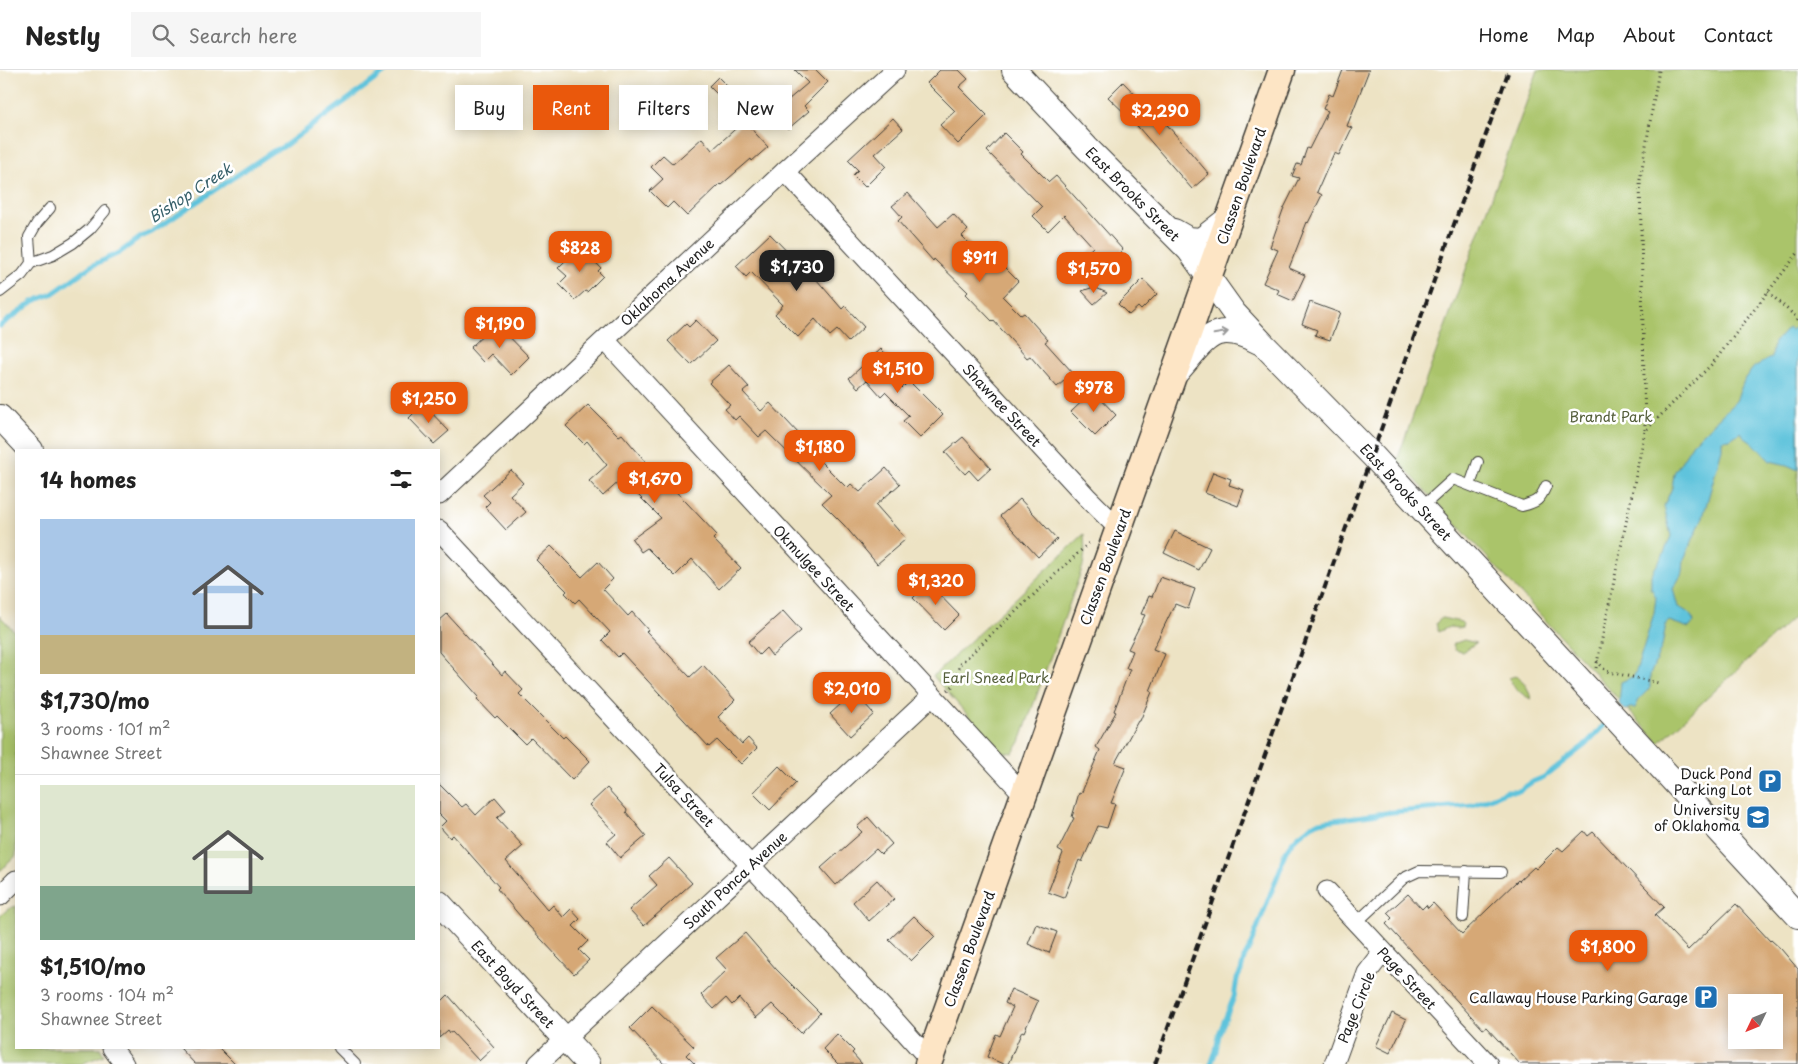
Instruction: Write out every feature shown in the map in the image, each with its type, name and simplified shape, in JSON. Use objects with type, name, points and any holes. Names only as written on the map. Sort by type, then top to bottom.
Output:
[{"type":"main road","name":"Classen Boulevard","points":[[929,1062],[1282,70]]},
{"type":"street","name":"Oklahoma Avenue","points":[[440,494],[785,171],[896,70]]},
{"type":"street","name":"East Brooks Street","points":[[1014,70],[1087,148],[1189,250],[1234,313],[1373,456],[1798,916]]},
{"type":"street","name":"Shawnee Street","points":[[785,171],[1087,497],[1117,536]]},
{"type":"street","points":[[1168,228],[1188,239],[1200,240],[1230,218]]},
{"type":"street","points":[[1173,376],[1205,340],[1220,332],[1244,334],[1263,344]]},
{"type":"street","name":"Okmulgee Street","points":[[605,340],[1024,795]]},
{"type":"street","points":[[0,417],[30,449]]},
{"type":"street","name":"Tulsa Street","points":[[440,531],[898,1024],[929,1062]]},
{"type":"street","name":"South Ponca Avenue","points":[[538,1064],[750,866],[935,698]]},
{"type":"street","points":[[0,896],[15,881]]},
{"type":"street","name":"Page Street","points":[[1327,891],[1488,1064]]},
{"type":"street","name":"East Boyd Street","points":[[440,904],[588,1064]]},
{"type":"street","name":"Page Circle","points":[[1334,1064],[1367,973],[1383,952]]},
{"type":"street","points":[[113,1049],[124,1064]]},
{"type":"lane","points":[[30,263],[29,237],[37,223],[50,208]]},
{"type":"lane","points":[[0,292],[22,275],[30,263],[74,243],[90,230],[105,211]]},
{"type":"lane","points":[[1470,485],[1478,462]]},
{"type":"lane","points":[[1421,508],[1453,480],[1522,506],[1541,498],[1546,486]]},
{"type":"lane","points":[[1356,922],[1404,878],[1420,871],[1502,872]]},
{"type":"lane","points":[[1463,917],[1466,871]]},
{"type":"lane","points":[[340,1049],[355,1064]]},
{"type":"path","points":[[1595,670],[1645,431],[1640,180],[1658,70]]},
{"type":"path","points":[[1645,431],[1713,363],[1798,253]]},
{"type":"path","points":[[1768,292],[1795,316],[1798,321]]},
{"type":"path","points":[[935,698],[954,685],[960,664],[1092,541],[1117,536]]},
{"type":"path","points":[[1597,661],[1605,670],[1619,675],[1659,683]]},
{"type":"green space","name":"Brandt Park","points":[[1538,70],[1798,70],[1798,613],[1659,743],[1397,460]]},
{"type":"green space","name":"Earl Sneed Park","points":[[1084,534],[1085,552],[1083,566],[1020,742],[1013,753],[1002,752],[933,676]]},
{"type":"green space","points":[[0,616],[15,632],[15,857],[0,871]]},
{"type":"green space","points":[[1442,618],[1461,622],[1463,624],[1462,627],[1449,627],[1438,632],[1436,623]]},
{"type":"green space","points":[[1464,640],[1476,643],[1462,652],[1455,650],[1453,644]]},
{"type":"green space","points":[[1515,676],[1526,685],[1531,699],[1513,685],[1509,678]]},
{"type":"green space","points":[[15,906],[15,1049],[101,1049],[104,1055],[81,1064],[0,1064],[0,916],[8,909]]},
{"type":"water","points":[[1796,326],[1798,329],[1798,470],[1770,461],[1741,432],[1730,439],[1722,440],[1722,449],[1703,517],[1684,559],[1683,572],[1673,589],[1678,607],[1688,613],[1694,622],[1689,628],[1669,621],[1666,624],[1662,646],[1650,675],[1650,688],[1640,698],[1635,708],[1625,710],[1619,704],[1621,682],[1634,676],[1637,668],[1654,613],[1656,597],[1651,588],[1651,575],[1664,553],[1671,536],[1664,506],[1672,488],[1674,473],[1693,443],[1736,401],[1745,378],[1754,367],[1772,357],[1774,342],[1788,328],[1791,330]]},
{"type":"building","points":[[795,70],[816,70],[828,82],[804,106],[809,111],[792,126],[792,97],[808,83]]},
{"type":"building","points":[[940,70],[959,70],[968,79],[959,87],[987,115],[958,144],[940,125],[955,111],[927,83]]},
{"type":"building","points":[[1343,70],[1369,70],[1347,126],[1352,128],[1339,155],[1334,153],[1317,192],[1322,195],[1307,222],[1289,268],[1305,275],[1293,301],[1277,294],[1279,290],[1263,283],[1278,250],[1270,247],[1283,210],[1299,178],[1292,176],[1297,164],[1301,165],[1307,148],[1309,149],[1328,111],[1323,109],[1329,94],[1333,96]]},
{"type":"building","points":[[718,77],[726,85],[718,85],[718,95],[709,86]]},
{"type":"building","points":[[1123,82],[1155,115],[1157,113],[1209,174],[1192,189],[1132,120],[1108,97]]},
{"type":"building","points":[[893,118],[903,129],[875,154],[886,166],[865,187],[853,175],[858,170],[848,160]]},
{"type":"building","points":[[734,130],[752,130],[768,147],[720,184],[687,216],[673,202],[667,208],[650,191],[663,179],[651,167],[663,155],[673,164],[702,138],[712,150]]},
{"type":"building","points":[[1004,133],[1023,152],[1021,154],[1049,182],[1056,176],[1123,250],[1116,257],[1120,261],[1094,287],[1073,266],[1093,247],[1064,215],[1048,231],[1033,216],[1042,207],[987,151]]},
{"type":"building","points":[[908,193],[938,227],[953,214],[968,230],[962,236],[993,267],[998,261],[1018,281],[1003,297],[1021,315],[1024,313],[1048,340],[1045,342],[1073,373],[1057,387],[1030,356],[1027,358],[993,320],[966,294],[968,292],[934,259],[933,261],[898,221],[902,217],[892,206]]},
{"type":"building","points":[[770,234],[809,274],[810,272],[842,309],[845,306],[864,327],[848,342],[837,330],[830,336],[815,319],[798,337],[775,314],[783,305],[751,272],[746,277],[736,266]]},
{"type":"building","points":[[580,246],[601,268],[598,271],[603,276],[587,292],[585,291],[575,300],[559,284],[567,276],[558,268]]},
{"type":"building","points":[[1143,279],[1157,294],[1141,310],[1138,307],[1129,315],[1118,304]]},
{"type":"building","points":[[1094,287],[1107,293],[1094,304],[1082,291]]},
{"type":"building","points":[[1310,302],[1340,313],[1330,340],[1315,335],[1317,330],[1302,324]]},
{"type":"building","points":[[696,320],[716,341],[691,365],[668,341],[686,324],[689,327]]},
{"type":"building","points":[[496,323],[529,357],[511,375],[491,354],[483,362],[470,348]]},
{"type":"building","points":[[881,349],[892,360],[884,367],[902,388],[909,381],[943,415],[920,438],[903,421],[909,416],[885,392],[881,396],[867,380],[858,388],[849,378]]},
{"type":"building","points":[[729,365],[749,387],[743,392],[761,411],[770,403],[799,434],[796,437],[847,488],[851,484],[860,492],[886,468],[900,484],[876,505],[906,539],[877,564],[844,525],[822,503],[831,495],[766,431],[759,437],[739,416],[735,420],[725,409],[730,405],[709,383]]},
{"type":"building","points":[[1093,391],[1116,415],[1095,436],[1071,412]]},
{"type":"building","points":[[423,404],[449,431],[434,444],[409,418]]},
{"type":"building","points":[[588,405],[619,436],[622,434],[658,476],[660,475],[687,503],[717,535],[713,539],[741,568],[719,589],[692,559],[675,576],[647,548],[641,552],[632,539],[661,518],[622,479],[603,496],[589,481],[607,465],[587,441],[584,444],[566,426]]},
{"type":"building","points":[[963,437],[991,468],[978,480],[969,470],[965,474],[945,452]]},
{"type":"building","points":[[511,470],[523,483],[510,495],[526,512],[506,530],[485,507],[490,502],[483,495]]},
{"type":"building","points":[[1213,472],[1231,479],[1229,485],[1244,490],[1238,506],[1205,493]]},
{"type":"building","points":[[1020,499],[1057,539],[1038,557],[1000,516]]},
{"type":"building","points":[[1175,531],[1210,548],[1199,570],[1164,553]]},
{"type":"building","points":[[551,546],[582,577],[598,562],[613,579],[603,589],[628,616],[632,612],[648,630],[646,631],[690,677],[703,665],[735,700],[718,717],[742,744],[748,738],[757,748],[741,764],[717,740],[709,747],[622,653],[618,657],[602,640],[610,632],[579,599],[575,603],[565,593],[567,591],[536,560]]},
{"type":"building","points":[[1160,577],[1195,589],[1188,609],[1175,604],[1153,649],[1165,654],[1140,721],[1138,721],[1115,763],[1126,767],[1111,803],[1115,804],[1107,828],[1098,826],[1082,862],[1079,860],[1064,898],[1048,892],[1063,853],[1058,850],[1074,818],[1072,817],[1079,793],[1081,794],[1100,750],[1096,747],[1116,712],[1114,711],[1130,669],[1126,668],[1133,651],[1128,649],[1145,615],[1141,614],[1149,596],[1152,597]]},
{"type":"building","points":[[928,583],[959,615],[944,630],[913,598]]},
{"type":"building","points":[[783,611],[801,631],[772,656],[766,648],[759,655],[748,642]]},
{"type":"building","points":[[447,614],[502,675],[505,671],[523,690],[519,694],[563,738],[565,736],[590,761],[572,780],[531,738],[525,744],[497,716],[495,718],[477,699],[479,697],[440,653],[440,620]]},
{"type":"building","points":[[854,692],[874,714],[850,736],[830,714]]},
{"type":"building","points":[[779,766],[796,783],[770,810],[753,793]]},
{"type":"building","points":[[440,785],[462,807],[466,804],[476,815],[495,797],[506,810],[497,818],[523,846],[506,861],[548,910],[553,905],[563,917],[571,909],[580,919],[573,926],[588,941],[579,950],[589,960],[574,974],[527,924],[497,889],[499,887],[453,835],[450,838],[440,827],[446,821],[440,815]]},
{"type":"building","points":[[607,788],[627,810],[626,812],[646,836],[620,858],[607,842],[616,834],[589,805]]},
{"type":"building","points":[[868,817],[892,844],[881,854],[876,849],[836,885],[821,868],[862,832],[857,827]]},
{"type":"building","points":[[1584,831],[1588,836],[1593,832],[1664,907],[1655,915],[1688,950],[1736,904],[1770,941],[1781,949],[1798,969],[1798,1064],[1520,1064],[1486,1027],[1483,1029],[1386,924],[1392,918],[1387,913],[1408,894],[1422,909],[1426,905],[1428,908],[1433,903],[1462,934],[1518,880],[1534,867],[1536,869],[1558,847],[1563,851]]},
{"type":"building","points":[[669,858],[692,883],[644,926],[629,910],[657,885],[649,876]]},
{"type":"building","points":[[877,880],[894,899],[869,921],[853,902]]},
{"type":"building","points":[[914,916],[935,937],[911,961],[889,940]]},
{"type":"building","points":[[1036,924],[1057,932],[1049,953],[1028,944]]},
{"type":"building","points":[[745,933],[776,969],[820,1013],[801,1033],[772,1004],[756,1018],[739,998],[732,1005],[726,998],[714,1009],[701,995],[727,970],[716,958]]},
{"type":"building","points":[[1011,989],[1038,1001],[1024,1032],[1022,1031],[1008,1064],[1003,1064],[987,1057],[996,1034],[1000,1036],[1013,1007],[1005,1003]]},
{"type":"building","points":[[448,995],[494,1047],[479,1061],[452,1032],[450,1033],[448,1030],[440,1037],[440,1003]]},
{"type":"building","points":[[652,1006],[694,1047],[686,1055],[695,1064],[664,1064],[630,1028]]},
{"type":"building","points":[[1392,1013],[1406,1020],[1390,1053],[1376,1046]]},
{"type":"building","points":[[837,1034],[854,1051],[852,1053],[862,1064],[838,1064],[823,1049]]},
{"type":"building","points":[[181,1049],[220,1049],[235,1064],[195,1064]]},
{"type":"waterway","name":"Bishop Creek","points":[[0,326],[34,301],[52,294],[91,266],[119,253],[273,151],[283,147],[388,70]]},
{"type":"waterway","points":[[1211,1064],[1219,1034],[1234,997],[1237,979],[1244,958],[1281,867],[1282,859],[1294,840],[1319,822],[1393,812],[1473,805],[1507,791],[1519,791],[1532,782],[1544,777],[1585,745],[1609,720]]},
{"type":"railway","points":[[1155,1064],[1509,70]]},
{"type":"place","name":"Duck Pond Parking Lot","points":[[1770,781]]},
{"type":"place","name":"University of Oklahoma","points":[[1758,817]]},
{"type":"place","name":"Callaway House Parking Garage","points":[[1706,997]]}]
